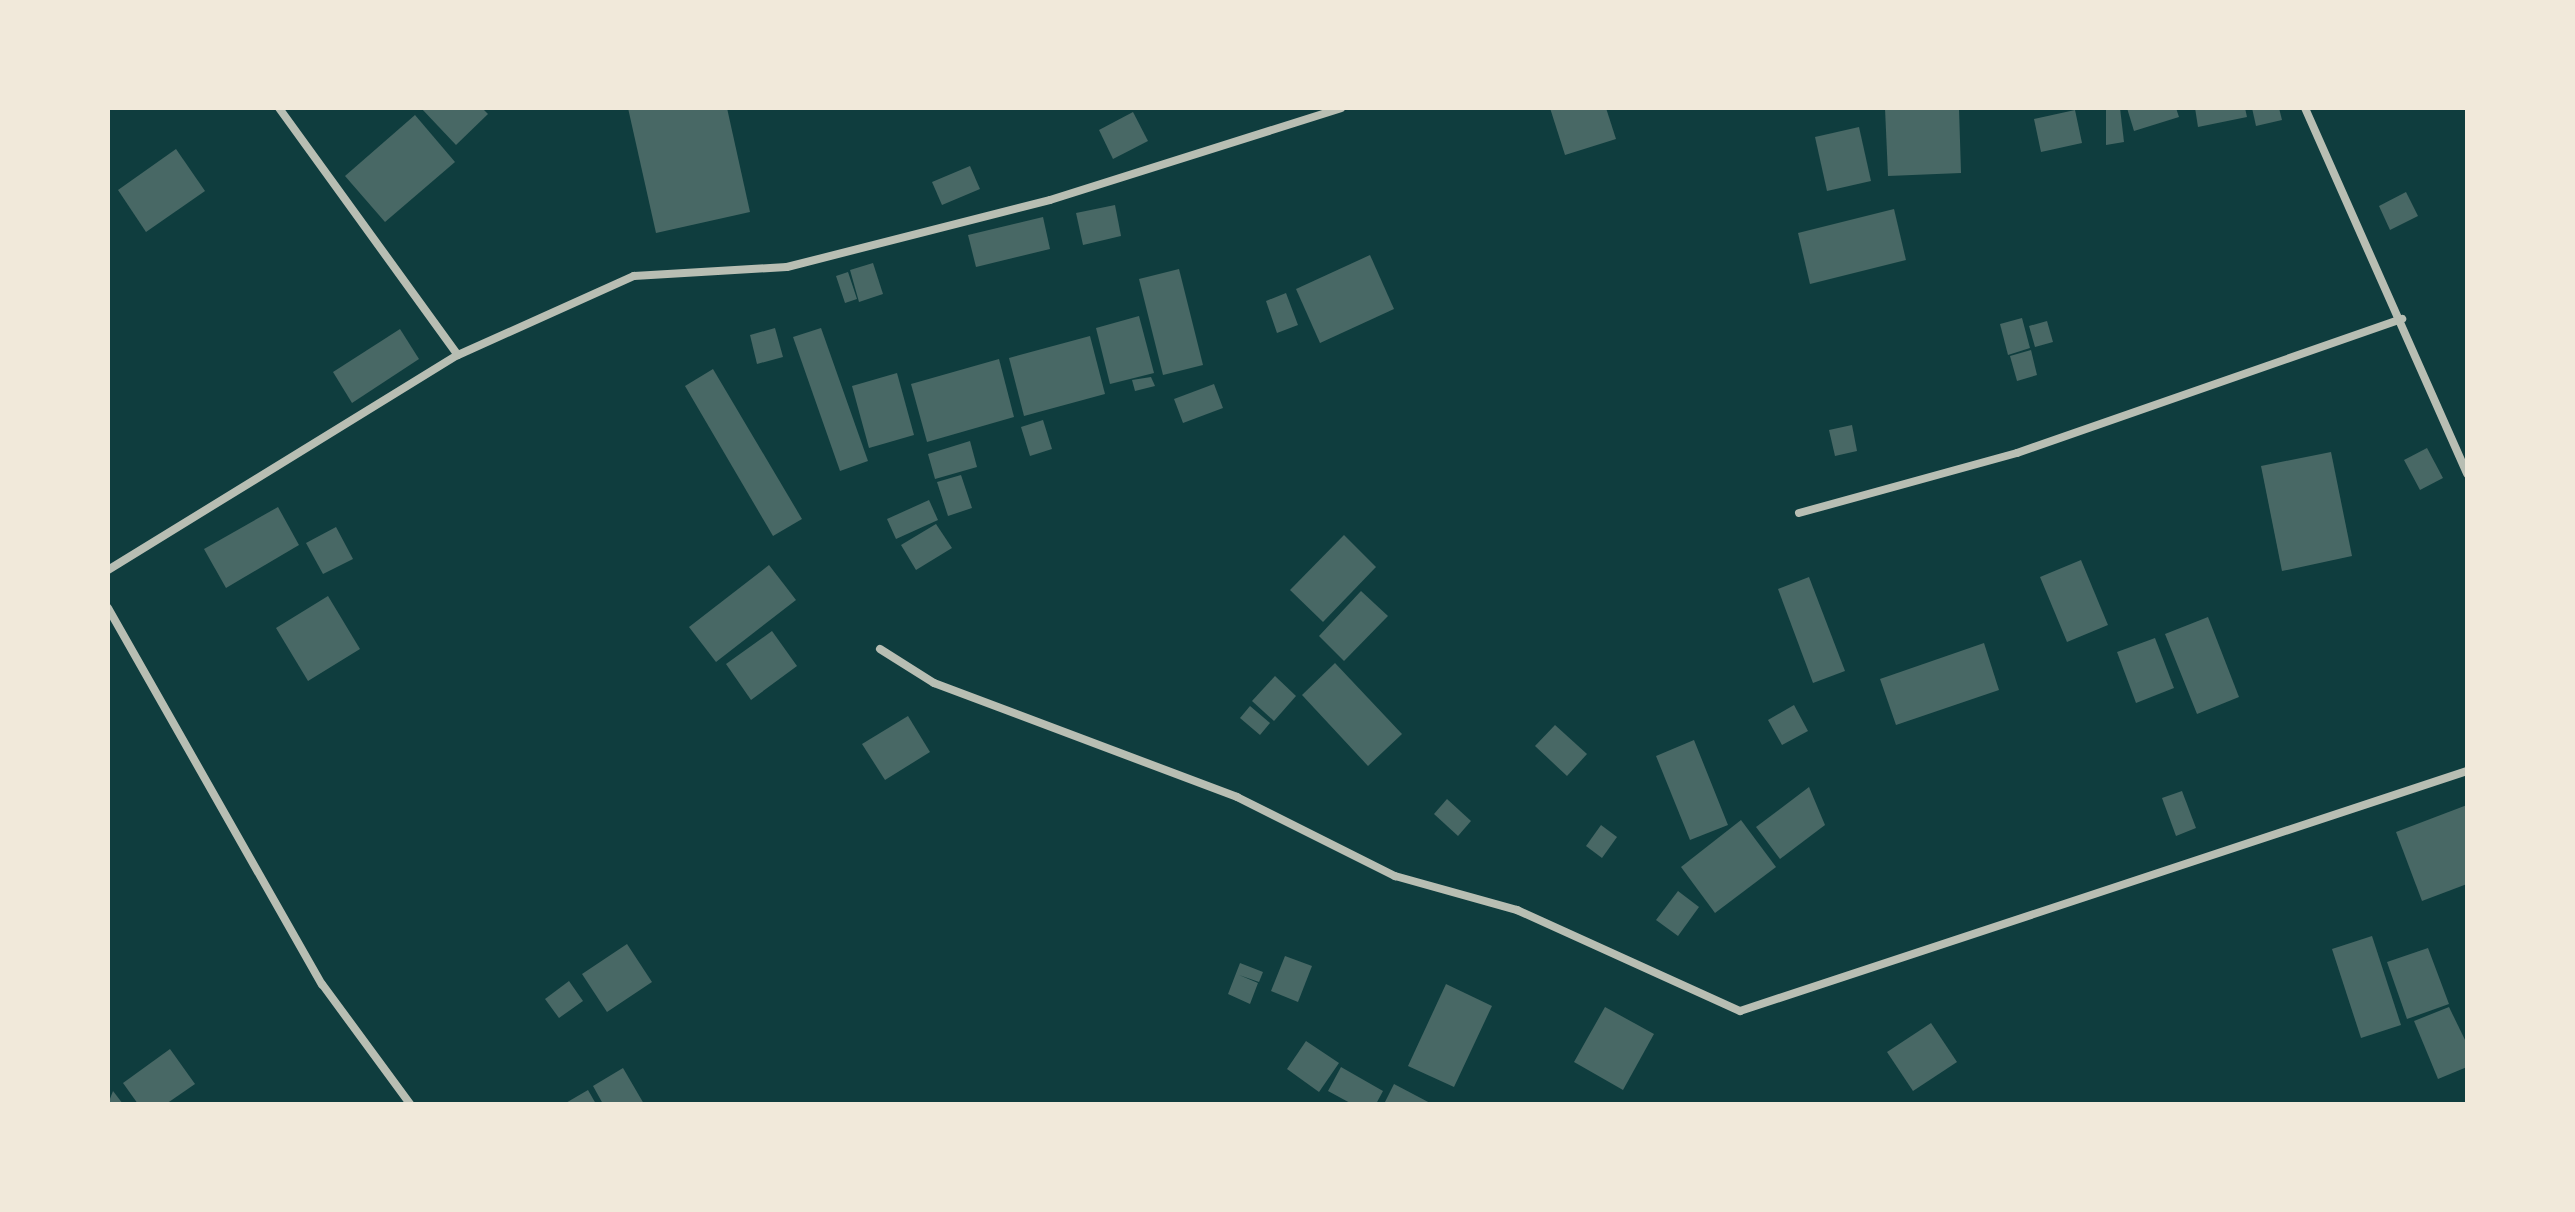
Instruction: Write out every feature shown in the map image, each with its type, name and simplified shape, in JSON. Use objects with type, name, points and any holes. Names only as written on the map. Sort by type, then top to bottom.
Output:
[{"type":"street","points":[[279,108],[458,355]]},
{"type":"street","points":[[108,570],[458,355],[634,276],[787,267],[1050,200],[1341,108]]},
{"type":"street","points":[[2305,108],[2317,147],[2402,319],[2467,474]]},
{"type":"street","points":[[1799,513],[2017,453],[2402,319]]},
{"type":"street","points":[[108,608],[322,984],[410,1104]]},
{"type":"street","points":[[880,649],[934,683],[1237,797],[1395,876],[1517,910],[1740,1011],[2467,771]]},
{"type":"building","points":[[421,108],[482,108],[488,114],[456,145]]},
{"type":"building","points":[[628,108],[727,108],[750,212],[656,233]]},
{"type":"building","points":[[1550,108],[1606,108],[1616,139],[1565,155]]},
{"type":"building","points":[[1885,108],[1959,108],[1961,173],[1888,176]]},
{"type":"building","points":[[2106,108],[2120,108],[2124,142],[2106,145]]},
{"type":"building","points":[[2127,108],[2176,108],[2179,117],[2134,131]]},
{"type":"building","points":[[2195,108],[2245,108],[2247,117],[2198,127]]},
{"type":"building","points":[[2252,108],[2279,108],[2282,120],[2256,126]]},
{"type":"building","points":[[2075,110],[2082,143],[2041,152],[2034,119]]},
{"type":"building","points":[[1133,112],[1148,141],[1113,159],[1099,130]]},
{"type":"building","points":[[415,115],[455,162],[385,222],[345,176]]},
{"type":"building","points":[[1859,127],[1871,181],[1827,191],[1815,137]]},
{"type":"building","points":[[176,149],[205,191],[146,232],[118,190]]},
{"type":"building","points":[[970,166],[980,189],[942,205],[932,182]]},
{"type":"building","points":[[2406,192],[2418,216],[2390,230],[2379,206]]},
{"type":"building","points":[[1115,205],[1121,236],[1083,245],[1076,213]]},
{"type":"building","points":[[1894,209],[1906,260],[1810,284],[1798,233]]},
{"type":"building","points":[[1043,217],[1050,249],[976,267],[968,235]]},
{"type":"building","points":[[1370,255],[1394,309],[1320,343],[1296,289]]},
{"type":"building","points":[[873,263],[883,294],[859,302],[850,270]]},
{"type":"building","points":[[1179,269],[1203,365],[1163,375],[1139,279]]},
{"type":"building","points":[[848,272],[857,299],[845,303],[836,276]]},
{"type":"building","points":[[1286,293],[1298,325],[1277,333],[1266,301]]},
{"type":"building","points":[[1139,316],[1154,373],[1110,384],[1096,328]]},
{"type":"building","points":[[2022,318],[2030,348],[2008,355],[2000,324]]},
{"type":"building","points":[[2047,321],[2053,342],[2035,347],[2029,326]]},
{"type":"building","points":[[775,328],[783,357],[757,364],[750,335]]},
{"type":"building","points":[[821,328],[868,461],[840,471],[793,337]]},
{"type":"building","points":[[400,329],[419,359],[352,403],[333,372]]},
{"type":"building","points":[[1090,336],[1105,394],[1024,416],[1009,358]]},
{"type":"building","points":[[2031,350],[2037,375],[2017,381],[2010,356]]},
{"type":"building","points":[[999,359],[1014,417],[927,442],[911,384]]},
{"type":"building","points":[[713,369],[802,519],[773,536],[685,386]]},
{"type":"building","points":[[897,373],[914,435],[869,448],[852,386]]},
{"type":"building","points":[[1151,377],[1155,386],[1135,391],[1132,380]]},
{"type":"building","points":[[1214,384],[1223,408],[1183,423],[1174,399]]},
{"type":"building","points":[[1043,420],[1052,449],[1030,456],[1021,427]]},
{"type":"building","points":[[1852,425],[1857,451],[1835,456],[1829,430]]},
{"type":"building","points":[[970,441],[977,467],[935,479],[928,454]]},
{"type":"building","points":[[2427,448],[2443,478],[2420,490],[2404,460]]},
{"type":"building","points":[[2331,452],[2352,556],[2282,571],[2261,466]]},
{"type":"building","points":[[961,475],[972,508],[948,516],[937,482]]},
{"type":"building","points":[[929,500],[938,520],[896,539],[887,519]]},
{"type":"building","points":[[278,507],[299,545],[226,588],[204,549]]},
{"type":"building","points":[[936,524],[952,548],[916,570],[901,545]]},
{"type":"building","points":[[336,527],[353,559],[323,574],[306,543]]},
{"type":"building","points":[[1344,535],[1376,567],[1323,622],[1290,590]]},
{"type":"building","points":[[2081,560],[2108,625],[2067,642],[2040,577]]},
{"type":"building","points":[[769,565],[796,600],[716,662],[689,627]]},
{"type":"building","points":[[1809,577],[1845,671],[1813,683],[1778,589]]},
{"type":"building","points":[[1361,591],[1388,616],[1344,661],[1319,636]]},
{"type":"building","points":[[328,596],[360,649],[308,681],[276,628]]},
{"type":"building","points":[[2208,617],[2239,697],[2197,714],[2165,634]]},
{"type":"building","points":[[772,631],[797,666],[751,700],[726,664]]},
{"type":"building","points":[[2155,638],[2174,688],[2136,703],[2117,652]]},
{"type":"building","points":[[1984,643],[1999,690],[1896,725],[1880,679]]},
{"type":"building","points":[[1335,663],[1402,734],[1368,766],[1302,695]]},
{"type":"building","points":[[1275,676],[1296,696],[1274,721],[1252,701]]},
{"type":"building","points":[[1794,705],[1808,731],[1782,745],[1768,720]]},
{"type":"building","points":[[1250,706],[1270,723],[1260,735],[1240,718]]},
{"type":"building","points":[[908,716],[930,752],[885,780],[862,744]]},
{"type":"building","points":[[1555,725],[1587,754],[1567,776],[1535,746]]},
{"type":"building","points":[[1694,740],[1728,825],[1690,840],[1656,756]]},
{"type":"building","points":[[1809,787],[1825,825],[1780,859],[1756,827]]},
{"type":"building","points":[[2182,791],[2196,828],[2176,836],[2162,798]]},
{"type":"building","points":[[1447,799],[1471,821],[1458,836],[1434,814]]},
{"type":"building","points":[[2467,805],[2467,884],[2422,901],[2396,832]]},
{"type":"building","points":[[1741,820],[1776,867],[1715,913],[1681,867]]},
{"type":"building","points":[[1601,825],[1617,837],[1602,858],[1586,846]]},
{"type":"building","points":[[1678,891],[1699,907],[1678,936],[1656,920]]},
{"type":"building","points":[[2372,936],[2401,1025],[2361,1038],[2332,949]]},
{"type":"building","points":[[627,944],[652,982],[607,1012],[582,974]]},
{"type":"building","points":[[2428,948],[2449,1004],[2407,1019],[2387,962]]},
{"type":"building","points":[[1285,956],[1312,966],[1298,1002],[1271,991]]},
{"type":"building","points":[[1240,963],[1263,972],[1259,982],[1239,975],[1258,983],[1250,1004],[1228,994]]},
{"type":"building","points":[[569,981],[583,1001],[559,1018],[545,999]]},
{"type":"building","points":[[1446,984],[1492,1006],[1454,1087],[1408,1066]]},
{"type":"building","points":[[1605,1007],[1654,1034],[1623,1090],[1574,1062]]},
{"type":"building","points":[[2449,1007],[2467,1044],[2467,1067],[2438,1079],[2414,1021]]},
{"type":"building","points":[[1931,1023],[1957,1062],[1913,1091],[1887,1052]]},
{"type":"building","points":[[1306,1041],[1339,1063],[1319,1092],[1287,1069]]},
{"type":"building","points":[[170,1049],[195,1084],[166,1104],[138,1104],[123,1083]]},
{"type":"building","points":[[1341,1067],[1383,1091],[1376,1104],[1352,1104],[1328,1091]]},
{"type":"building","points":[[623,1068],[644,1104],[603,1104],[593,1086]]},
{"type":"building","points":[[1394,1084],[1432,1104],[1384,1104]]},
{"type":"building","points":[[588,1090],[596,1104],[564,1104]]},
{"type":"building","points":[[113,1091],[123,1104],[108,1104]]}]
